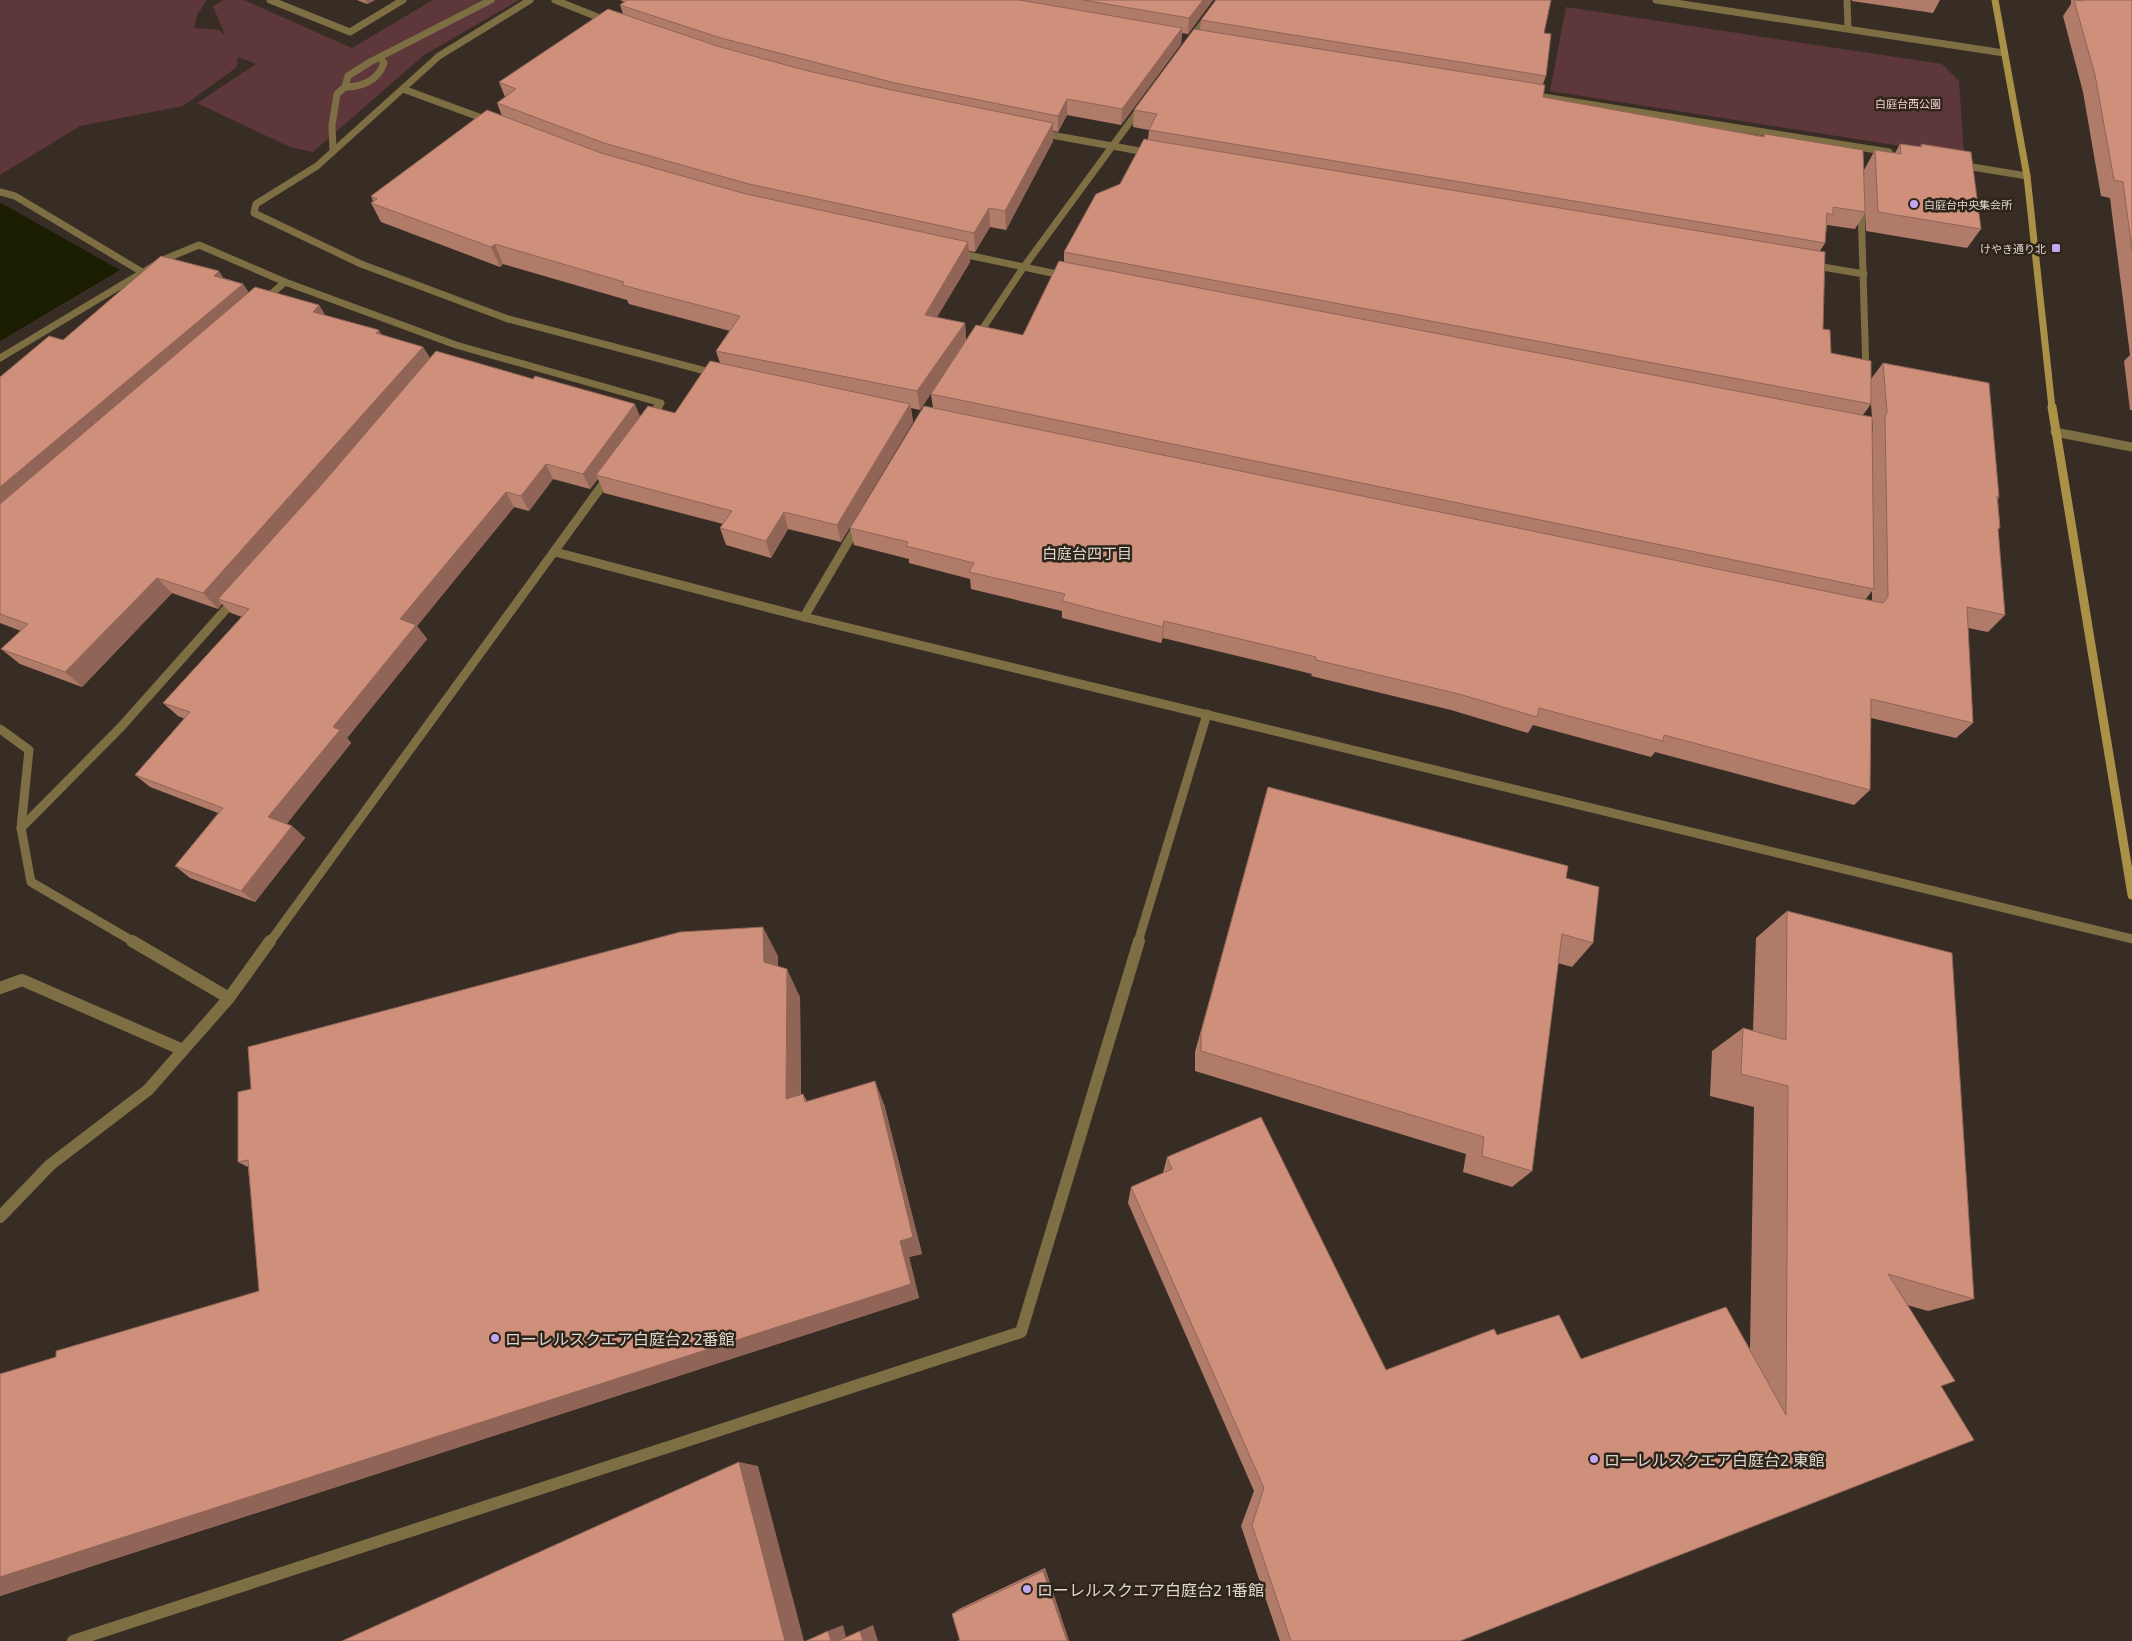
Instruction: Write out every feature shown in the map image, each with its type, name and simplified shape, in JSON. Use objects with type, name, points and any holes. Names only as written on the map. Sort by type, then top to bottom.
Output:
[{"type":"street","points":[[270,0],[350,32],[403,0]]},
{"type":"street","points":[[333,151],[332,124],[337,94],[345,86],[348,76],[370,62],[491,0]]},
{"type":"street","points":[[530,0],[439,56],[316,166],[256,204],[254,213],[361,264],[508,320],[727,376]]},
{"type":"street","points":[[555,0],[618,26]]},
{"type":"street","points":[[1184,48],[1220,0]]},
{"type":"street","points":[[1656,0],[2004,53]]},
{"type":"street","points":[[1847,0],[1848,28]]},
{"type":"street","points":[[1995,0],[2027,176],[2055,432],[2132,895]]},
{"type":"street","points":[[1180,39],[1199,42]]},
{"type":"street","points":[[345,86],[356,87],[372,80],[383,69],[384,63],[380,58]]},
{"type":"street","points":[[403,89],[499,125]]},
{"type":"street","points":[[1524,94],[1896,154]]},
{"type":"street","points":[[973,343],[1023,268],[1145,101]]},
{"type":"street","points":[[1034,131],[1160,155]]},
{"type":"street","points":[[1858,147],[1859,157]]},
{"type":"street","points":[[1952,163],[2027,176]]},
{"type":"street","points":[[0,192],[15,196],[142,272]]},
{"type":"street","points":[[1860,196],[1866,381]]},
{"type":"street","points":[[0,358],[165,258],[199,245],[285,282],[453,348],[661,403],[645,426]]},
{"type":"street","points":[[950,252],[1072,278]]},
{"type":"street","points":[[1805,264],[1864,274]]},
{"type":"street","points":[[255,307],[285,282]]},
{"type":"street","points":[[2055,432],[2132,447]]},
{"type":"street","points":[[0,1217],[50,1165],[148,1090],[230,998],[617,466]]},
{"type":"street","points":[[804,617],[863,517]]},
{"type":"street","points":[[555,552],[804,617],[2132,939]]},
{"type":"street","points":[[20,828],[120,728],[244,589]]},
{"type":"street","points":[[73,1641],[1021,1332],[1207,714]]},
{"type":"street","points":[[0,729],[29,750],[20,828],[31,882],[230,998]]},
{"type":"street","points":[[0,988],[22,980],[183,1050]]},
{"type":"green space","points":[[0,0],[207,0],[197,15],[194,28],[219,30],[225,35],[213,6],[224,0],[244,0],[352,48],[433,0],[519,0],[424,55],[313,152],[290,147],[197,103],[256,64],[238,57],[237,67],[183,106],[80,126],[0,175]]},
{"type":"green space","name":"白庭台西公園","points":[[1566,7],[1942,64],[1959,81],[1964,156],[1550,91]]},
{"type":"shaded area","points":[[0,204],[120,270],[0,341]]},
{"type":"building","points":[[627,0],[1020,0],[1182,28],[1122,109],[1067,99],[1058,116],[895,83],[721,38],[620,5]]},
{"type":"building","points":[[1083,0],[1203,0],[1189,18]]},
{"type":"building","points":[[1216,0],[1551,0],[1544,33],[1551,34],[1546,76],[1201,20]]},
{"type":"building","points":[[2074,0],[2132,0],[2132,250],[2123,182],[2114,180],[2095,75]]},
{"type":"building","points":[[608,9],[717,46],[804,70],[1053,123],[1005,211],[989,208],[974,233],[749,184],[604,143],[497,103],[516,89],[499,82]]},
{"type":"building","points":[[1194,29],[1545,85],[1543,97],[1764,137],[1765,134],[1863,150],[1865,212],[1833,207],[1833,215],[1827,213],[1825,243],[1149,130],[1157,114],[1134,110]]},
{"type":"building","points":[[487,110],[601,153],[746,194],[968,242],[925,315],[965,323],[917,391],[716,351],[740,316],[622,285],[624,282],[495,244],[491,247],[371,203],[377,199],[371,196]]},
{"type":"building","points":[[1144,139],[1825,252],[1823,329],[1830,330],[1831,353],[1871,361],[1871,404],[1064,252],[1096,194],[1120,184]]},
{"type":"building","points":[[1900,144],[1922,147],[1921,144],[1971,152],[1981,229],[1878,212],[1875,150],[1901,154]]},
{"type":"building","points":[[161,256],[219,271],[214,276],[243,284],[0,487],[0,377],[49,336],[63,340]]},
{"type":"building","points":[[1059,261],[1872,417],[1874,589],[931,394],[976,325],[1023,335]]},
{"type":"building","points":[[255,287],[319,305],[313,312],[379,330],[376,333],[423,347],[203,593],[157,578],[65,672],[1,649],[28,624],[0,614],[0,504]]},
{"type":"building","points":[[436,351],[533,379],[535,376],[635,404],[583,474],[546,464],[521,496],[506,492],[400,619],[416,625],[333,727],[340,730],[268,817],[292,826],[241,891],[175,866],[223,808],[135,775],[190,712],[163,703],[249,609],[218,599],[323,483]]},
{"type":"building","points":[[710,361],[910,404],[837,525],[784,512],[766,541],[720,528],[732,511],[596,475],[648,406],[675,413]]},
{"type":"building","points":[[1883,363],[1989,383],[1999,497],[1997,496],[2000,528],[1998,528],[2005,615],[1967,607],[1973,723],[1871,699],[1870,790],[1664,735],[1663,741],[1539,708],[1537,717],[1459,694],[1316,660],[1316,657],[1164,621],[1163,627],[1062,601],[1065,594],[969,572],[974,563],[906,546],[908,542],[850,528],[924,406],[1883,603],[1888,597],[1885,416],[1887,412]]},
{"type":"building","points":[[1268,787],[1568,866],[1566,878],[1599,887],[1593,943],[1562,934],[1532,1171],[1482,1156],[1484,1137],[1201,1051],[1201,1032]]},
{"type":"building","points":[[1787,911],[1952,953],[1974,1299],[1888,1274],[1955,1381],[1941,1386],[1974,1440],[1460,1641],[1291,1641],[1252,1525],[1264,1488],[1131,1187],[1172,1169],[1167,1157],[1261,1117],[1386,1370],[1494,1329],[1497,1335],[1559,1315],[1581,1359],[1726,1307],[1786,1415],[1788,1086],[1741,1074],[1743,1028],[1786,1040]]},
{"type":"building","points":[[763,927],[764,962],[787,969],[786,1099],[803,1094],[805,1102],[875,1081],[913,1237],[900,1241],[911,1284],[0,1577],[0,1374],[56,1357],[56,1351],[259,1291],[248,1160],[238,1162],[238,1092],[251,1089],[248,1047],[680,932]]},
{"type":"building","points":[[739,1462],[785,1641],[342,1641]]},
{"type":"building","name":"ローレルスクエア白庭台2 1番館","points":[[1043,1571],[1067,1641],[960,1641],[952,1614]]},
{"type":"building","points":[[828,1631],[831,1641],[806,1641]]},
{"type":"building","points":[[860,1631],[863,1641],[838,1641]]},
{"type":"place","name":"白庭台中央集会所","points":[[1914,204]]},
{"type":"place","name":"けやき通り北","points":[[2056,248]]},
{"type":"place","name":"ローレルスクエア白庭台2 2番館","points":[[495,1338]]},
{"type":"place","name":"ローレルスクエア白庭台2 東館","points":[[1594,1459]]},
{"type":"place","name":"ローレルスクエア白庭台2 1番館","points":[[1027,1589]]},
{"type":"district","name":"白庭台四丁目","points":[[1087,553]]}]
